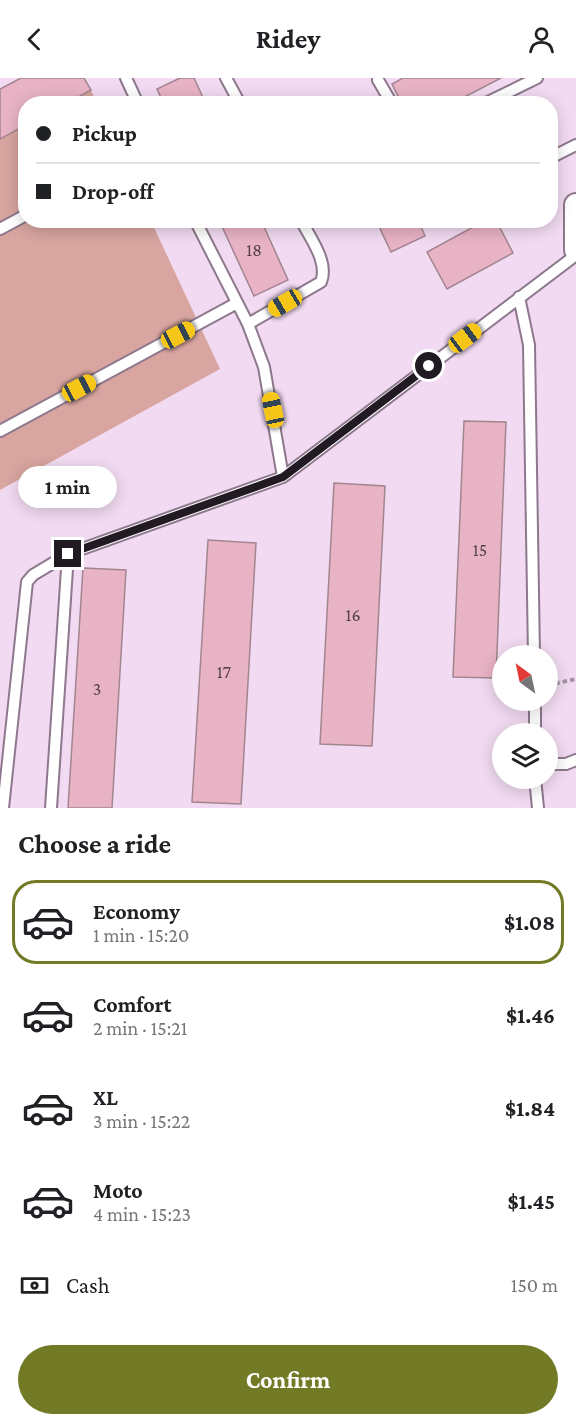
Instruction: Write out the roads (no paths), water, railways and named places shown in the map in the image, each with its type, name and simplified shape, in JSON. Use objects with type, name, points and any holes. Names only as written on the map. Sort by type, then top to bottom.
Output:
[{"type":"street","points":[[576,205],[576,253]]},
{"type":"lane","points":[[226,78],[236,96]]},
{"type":"lane","points":[[500,96],[537,78]]},
{"type":"lane","points":[[130,79],[135,96]]},
{"type":"lane","points":[[378,80],[387,96]]},
{"type":"lane","points":[[558,154],[576,145]]},
{"type":"lane","points":[[0,229],[18,219]]},
{"type":"lane","points":[[199,228],[249,324],[264,367],[283,477]]},
{"type":"lane","points":[[249,324],[321,282],[325,272],[322,261],[305,228]]},
{"type":"lane","points":[[3,808],[27,582],[33,575],[68,554],[283,477],[576,253]]},
{"type":"lane","points":[[519,297],[529,345],[534,645]]},
{"type":"lane","points":[[0,431],[237,303]]},
{"type":"lane","points":[[51,808],[68,554]]},
{"type":"lane","points":[[558,764],[576,760]]},
{"type":"lane","points":[[536,789],[538,808]]}]
